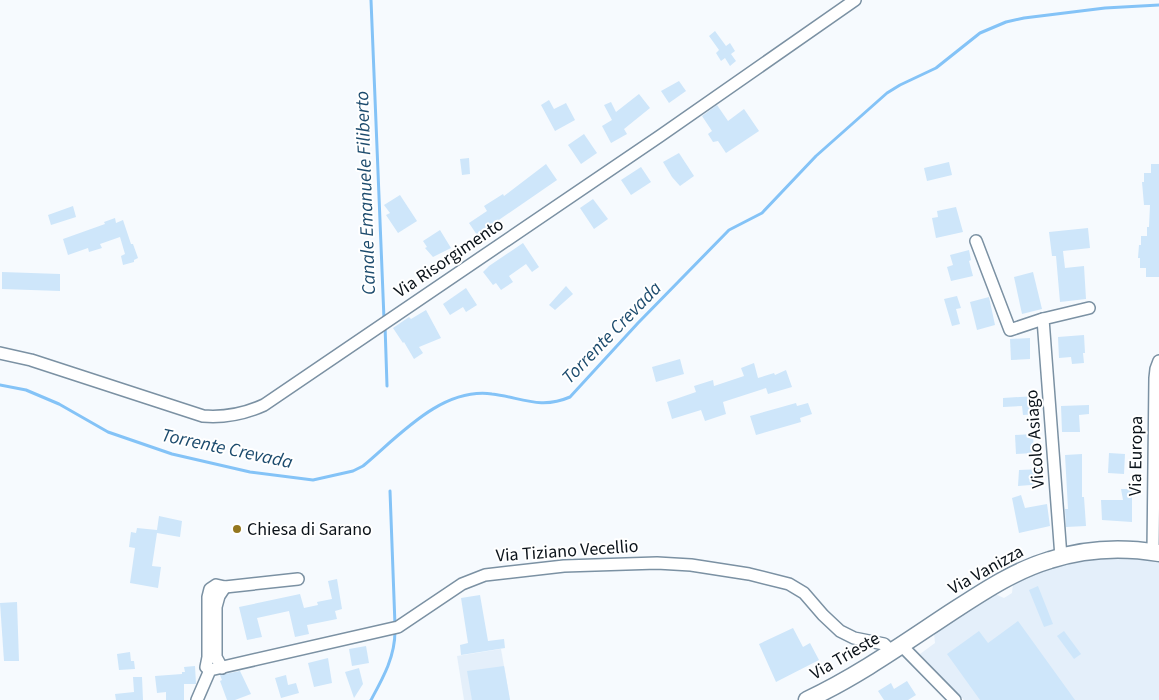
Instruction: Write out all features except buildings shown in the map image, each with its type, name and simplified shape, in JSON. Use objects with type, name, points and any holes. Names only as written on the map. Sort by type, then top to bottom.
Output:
[{"type":"street","name":"Via Risorgimento","points":[[0,353],[31,360],[203,416],[231,416],[248,412],[264,404],[385,323],[660,136],[855,0]]},
{"type":"street","points":[[976,240],[1010,330],[1043,319],[1089,308]]},
{"type":"street","name":"Vicolo Asiago","points":[[1043,319],[1061,557]]},
{"type":"street","name":"Via Europa","points":[[1156,552],[1155,378],[1159,361]]},
{"type":"street","name":"Via Vanizza","points":[[897,648],[1006,578],[1035,565],[1061,557],[1110,550],[1156,552]]},
{"type":"street","name":"Via Tiziano Vecellio","points":[[216,669],[394,628],[462,584],[485,575],[564,566],[674,564],[749,574],[789,584],[804,593],[823,616],[840,631],[854,638],[897,648],[955,700]]},
{"type":"street","points":[[198,700],[216,669],[206,667],[210,588],[298,579]]},
{"type":"street","name":"Via Trieste","points":[[807,700],[845,682],[897,648]]},
{"type":"shaded area","points":[[1099,559],[1159,561],[1159,700],[964,700],[920,654],[935,643],[934,633],[995,594],[1004,598],[1012,593],[1013,583],[1054,567]]},
{"type":"shaded area","points":[[501,649],[510,700],[464,700],[457,656]]},
{"type":"waterway","name":"Canale Emanuele Filiberto","points":[[371,0],[384,319]]},
{"type":"waterway","name":"Torrente Crevada","points":[[0,385],[26,390],[59,404],[108,432],[172,454],[250,472],[313,480],[353,471],[363,466],[422,416],[455,398],[473,394],[492,394],[540,403],[559,401],[570,397],[638,323],[729,230],[762,213],[816,156],[887,93],[936,68],[980,33],[1006,22],[1024,18],[1105,8],[1159,5]]},
{"type":"waterway","name":"Canale Emanuele Filiberto","points":[[385,325],[387,386]]},
{"type":"waterway","name":"Canale Emanuele Filiberto","points":[[390,491],[395,625]]},
{"type":"waterway","name":"Canale Emanuele Filiberto","points":[[371,700],[391,658],[395,631]]},
{"type":"place","name":"Chiesa di Sarano","points":[[237,529]]}]
